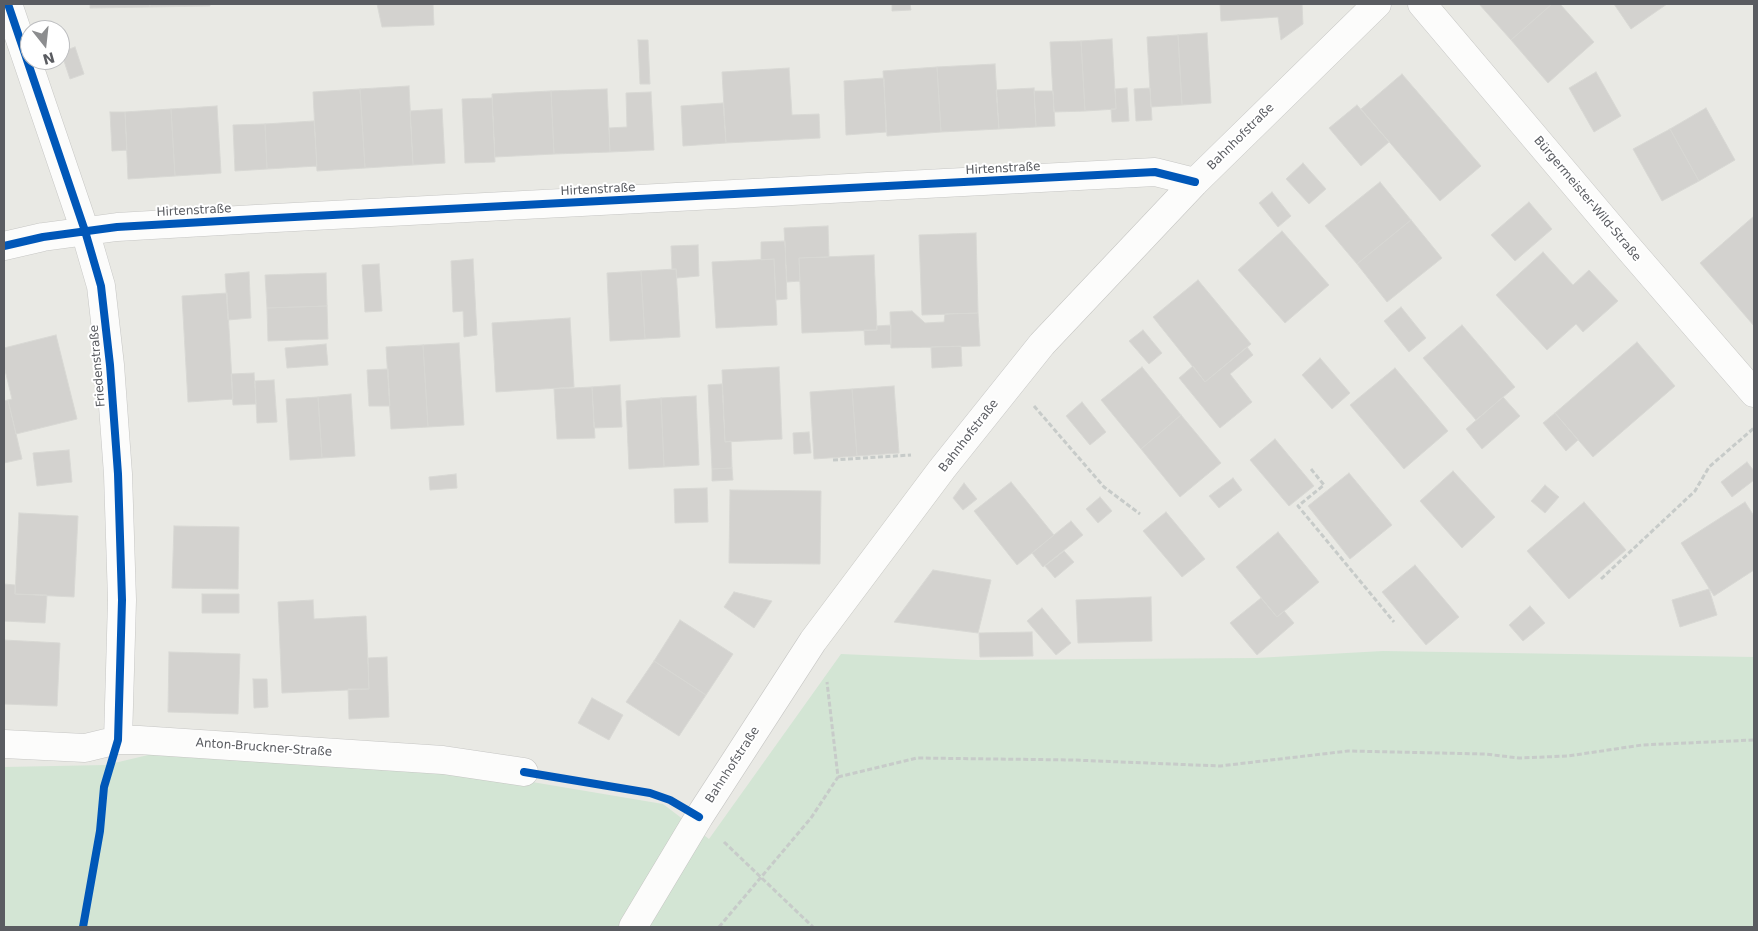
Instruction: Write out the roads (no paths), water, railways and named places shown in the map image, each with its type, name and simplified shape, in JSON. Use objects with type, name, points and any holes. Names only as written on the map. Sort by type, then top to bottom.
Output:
[{"type":"street","name":"Friedenstraße","points":[[8,4],[102,286],[117,464],[122,600],[118,740]]},
{"type":"street","name":"Bahnhofstraße","points":[[633,927],[698,817],[813,641],[942,469],[1012,381],[1042,344],[1195,182],[1377,4]]},
{"type":"street","name":"Bürgermeister-Wild-Straße","points":[[1422,4],[1754,393]]},
{"type":"street","name":"Hirtenstraße","points":[[4,246],[43,237],[117,227],[246,220],[1154,172],[1195,182]]},
{"type":"street","name":"Anton-Bruckner-Straße","points":[[4,744],[85,748],[118,740],[139,740],[443,760],[524,772]]}]
